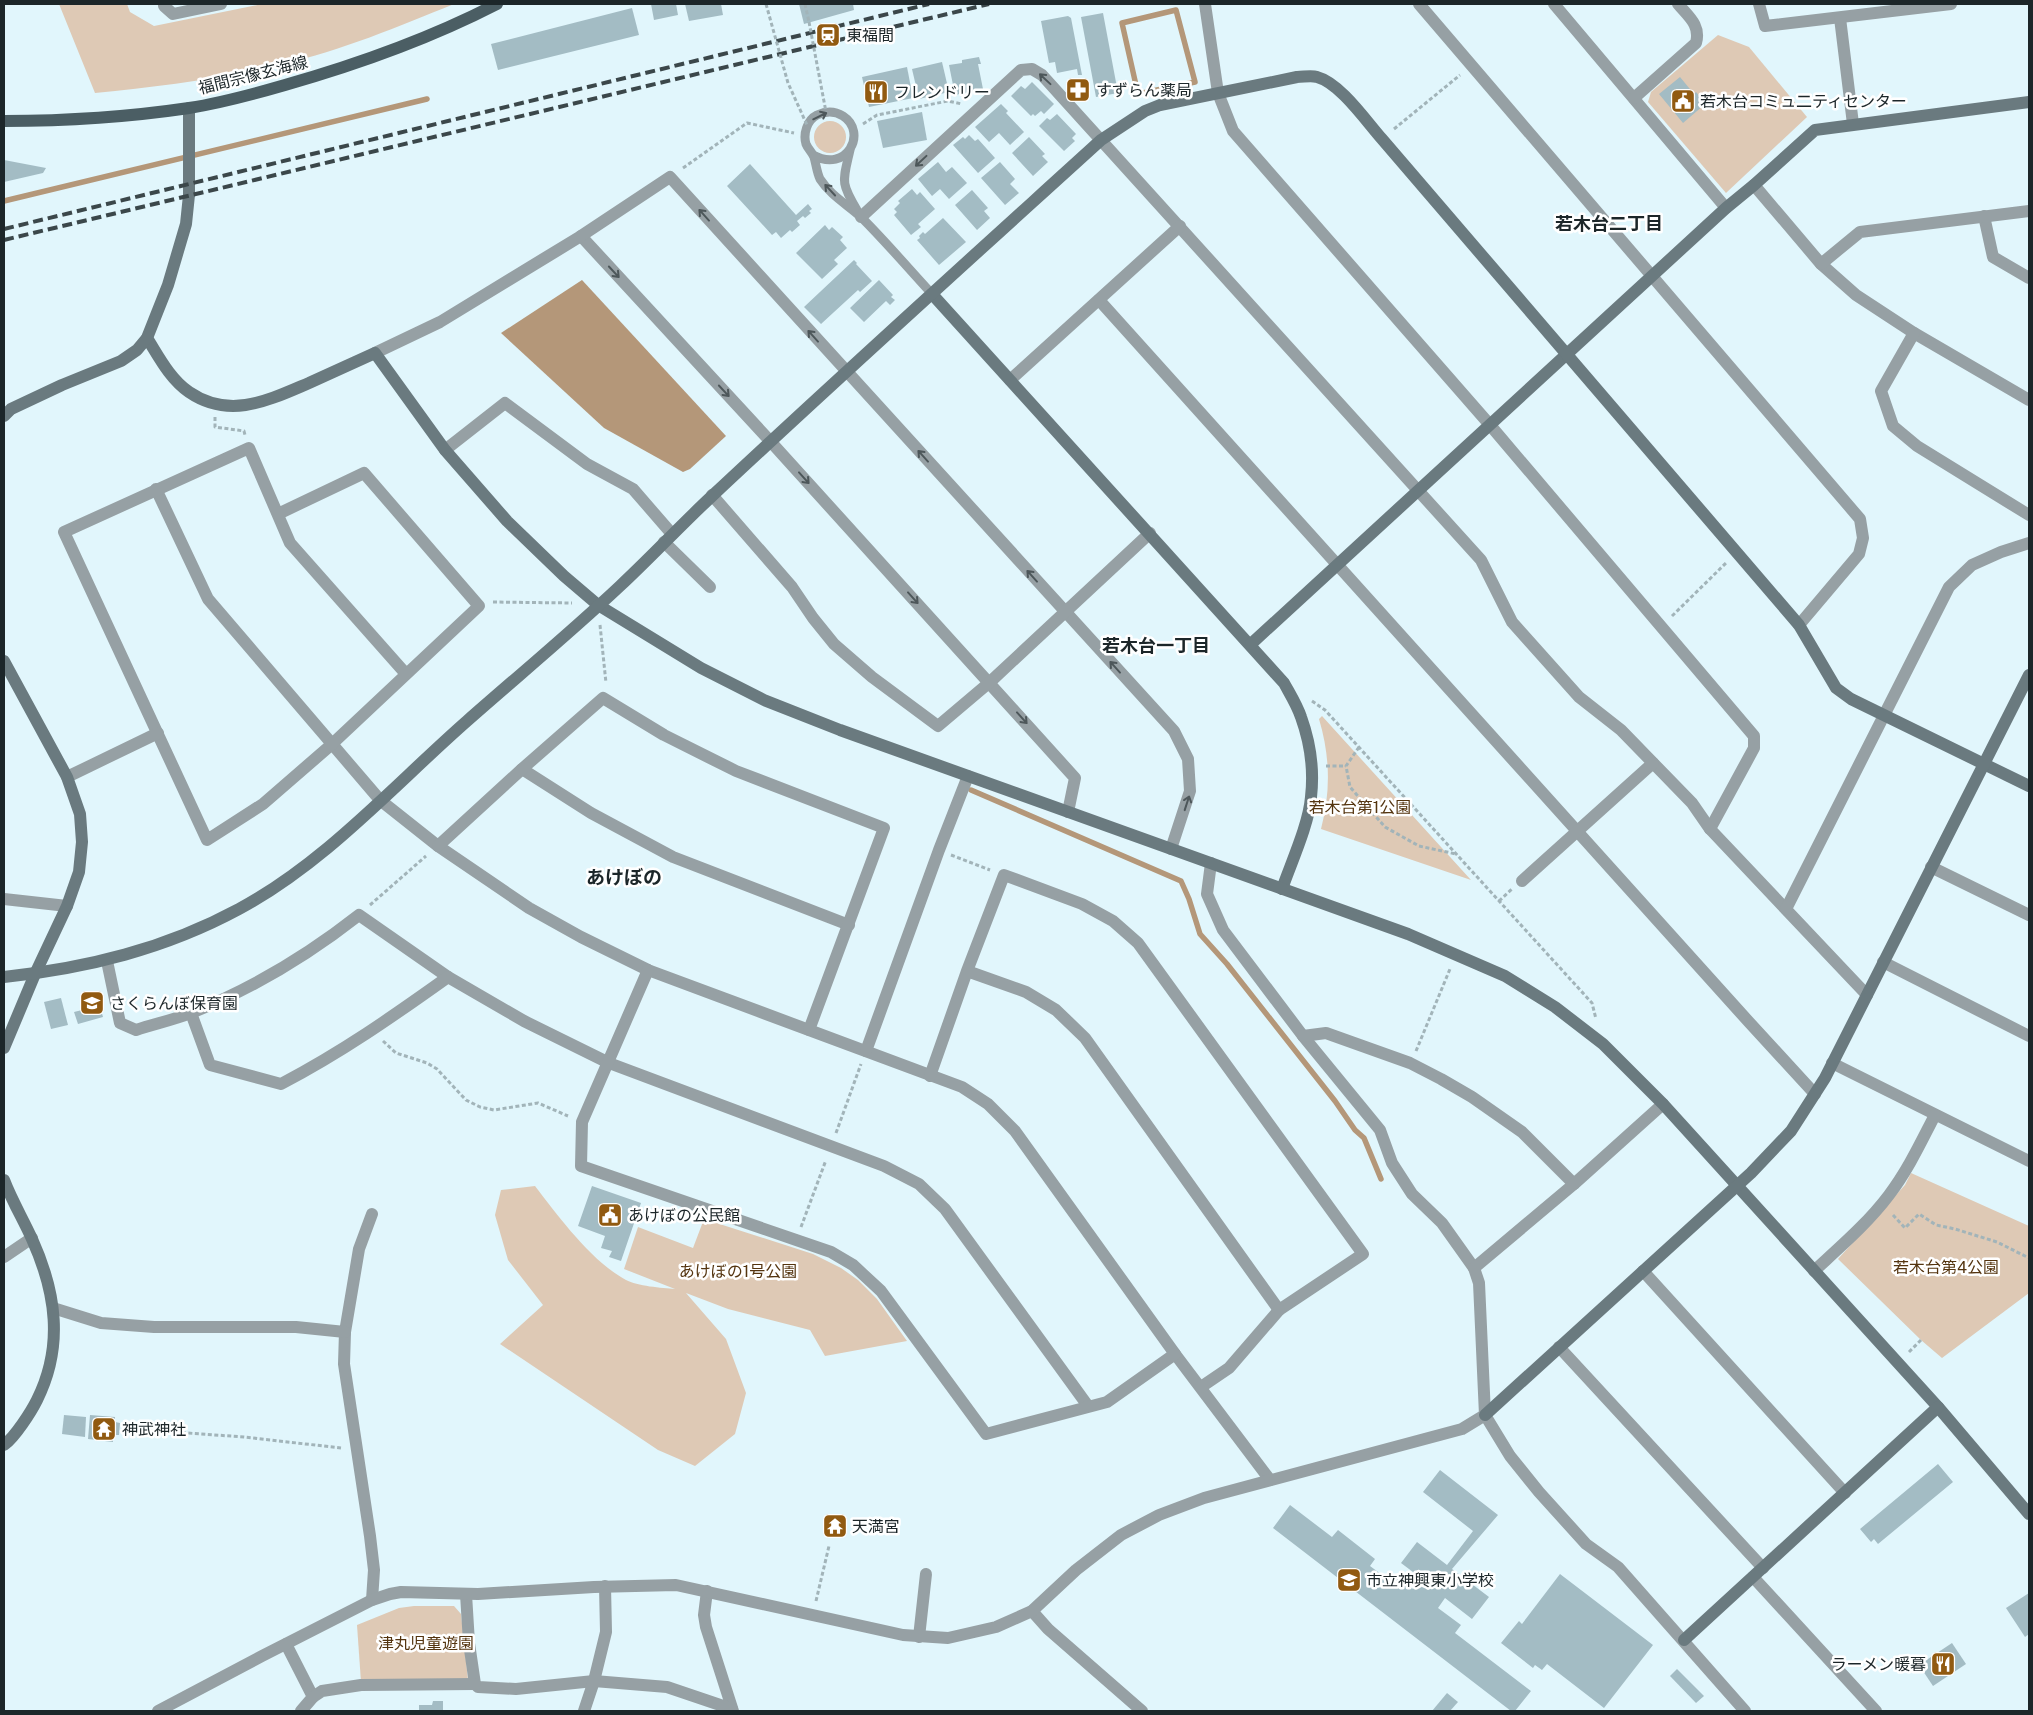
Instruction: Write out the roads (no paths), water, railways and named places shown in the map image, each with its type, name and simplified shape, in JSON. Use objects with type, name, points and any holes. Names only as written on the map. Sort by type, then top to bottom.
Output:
[{"type":"main road","name":"福間宗像玄海線","points":[[4,121],[68,121],[189,108],[254,94],[380,56],[461,22],[497,4]]},
{"type":"street","points":[[164,4],[173,14],[221,4]]},
{"type":"street","points":[[1205,4],[1218,93],[1233,131],[1490,425],[1754,736],[1754,748],[1710,829]]},
{"type":"street","points":[[1419,4],[1860,519],[1863,538],[1859,554],[1799,625]]},
{"type":"street","points":[[1554,4],[1726,208]]},
{"type":"street","points":[[1634,98],[1696,43],[1698,34],[1696,26],[1678,4]]},
{"type":"street","points":[[1758,4],[1765,26],[1951,4]]},
{"type":"street","points":[[1840,18],[1853,124]]},
{"type":"street","points":[[861,217],[1021,70],[1032,69],[1042,75],[1481,560],[1512,622],[1578,697],[1621,730],[1692,803],[1710,829],[1867,995]]},
{"type":"street","points":[[4,977],[35,974],[107,961],[143,951],[186,934],[240,908],[293,876],[341,837],[466,722],[535,663],[712,495],[1101,140],[1145,111],[1160,105],[1297,77],[1315,76],[1328,81],[1382,139],[1736,554],[1799,625],[1836,688],[1851,699],[2029,786]]},
{"type":"street","points":[[1251,644],[1726,208],[1754,186],[1815,130],[2029,102]]},
{"type":"street","points":[[4,416],[11,409],[62,385],[121,361],[136,350],[147,338],[168,285],[186,224],[189,195],[189,108]]},
{"type":"street","points":[[147,338],[168,372],[189,392],[216,404],[238,407],[260,404],[440,322],[581,236],[670,177],[1174,732],[1188,759],[1190,791],[1171,849]]},
{"type":"street","points":[[1754,186],[1821,264],[1856,295],[1914,333],[2029,400]]},
{"type":"street","points":[[1821,264],[1860,232],[2029,211]]},
{"type":"street","points":[[1984,216],[1993,257],[2029,278]]},
{"type":"street","points":[[1010,380],[1180,226]]},
{"type":"street","points":[[581,236],[1076,778],[1068,812]]},
{"type":"street","points":[[932,294],[1251,644],[1284,683],[1301,717],[1312,768],[1311,798],[1302,834],[1282,889]]},
{"type":"street","points":[[1099,300],[1815,1094]]},
{"type":"street","points":[[1914,333],[1881,391],[1893,426],[1917,446],[2029,515]]},
{"type":"street","points":[[375,352],[445,450],[507,521],[564,576],[598,605],[701,668],[764,700],[968,776],[1408,934],[1505,976],[1555,1007],[1603,1044],[1663,1104],[1938,1407],[2029,1514]]},
{"type":"street","points":[[445,450],[505,403],[588,464],[633,489],[668,538],[710,587]]},
{"type":"street","points":[[278,514],[364,473],[479,606],[331,745],[263,804],[207,840],[64,532],[249,448],[290,543],[406,674]]},
{"type":"street","points":[[156,489],[208,599],[380,800],[438,846],[529,908],[581,937],[648,970],[962,1087],[988,1104],[1015,1131],[1175,1354],[1270,1480]]},
{"type":"street","points":[[712,495],[792,587],[834,644],[872,677],[938,726],[990,682],[1150,533]]},
{"type":"street","points":[[1786,909],[1949,588],[1972,565],[2001,552],[2029,543]]},
{"type":"street","points":[[4,661],[67,777],[80,814],[82,842],[78,872],[68,906],[35,974],[4,1048]]},
{"type":"street","points":[[158,1711],[372,1600],[401,1592],[466,1594],[604,1586],[676,1586],[919,1637],[948,1638],[958,1636],[996,1627],[1032,1611],[1076,1570],[1121,1536],[1159,1515],[1195,1501],[1462,1429],[1485,1415],[1751,1173],[1791,1131],[1832,1063],[2029,675]]},
{"type":"street","points":[[438,846],[603,698],[664,736],[736,771],[884,828],[809,1030]]},
{"type":"street","points":[[67,777],[158,733]]},
{"type":"street","points":[[1522,880],[1653,763]]},
{"type":"street","points":[[522,769],[591,813],[673,857],[849,925]]},
{"type":"street","points":[[866,1052],[939,850],[968,776]]},
{"type":"street","points":[[1211,863],[1207,894],[1223,930],[1303,1036],[1380,1130],[1392,1164],[1412,1194],[1442,1224],[1474,1268],[1479,1283],[1485,1415],[1510,1456],[1539,1492],[1586,1544],[1618,1567],[1684,1640],[1744,1711]]},
{"type":"street","points":[[1932,867],[2029,915]]},
{"type":"street","points":[[930,1076],[967,971],[1004,876],[1082,904],[1113,920],[1138,942],[1363,1254],[1279,1310],[1228,1368],[1201,1387]]},
{"type":"street","points":[[4,899],[68,906]]},
{"type":"street","points":[[107,961],[120,1023],[136,1030],[191,1013],[275,974],[327,940],[359,915],[448,977],[524,1021],[609,1063],[884,1166],[919,1184],[945,1209],[1088,1406]]},
{"type":"street","points":[[1883,962],[2029,1036]]},
{"type":"street","points":[[648,970],[582,1122],[581,1166],[822,1249],[854,1265],[880,1291],[986,1434],[1107,1402],[1175,1354]]},
{"type":"street","points":[[967,971],[1026,992],[1056,1010],[1085,1038],[1279,1310]]},
{"type":"street","points":[[191,1013],[210,1064],[281,1084],[324,1061],[372,1031],[448,977]]},
{"type":"street","points":[[1303,1036],[1326,1033],[1410,1063],[1472,1097],[1522,1132],[1574,1184]]},
{"type":"street","points":[[1832,1063],[2029,1161]]},
{"type":"street","points":[[1474,1268],[1574,1184],[1663,1104]]},
{"type":"street","points":[[1814,1271],[1863,1225],[1889,1195],[1911,1162],[1935,1115]]},
{"type":"street","points":[[4,1180],[11,1198],[32,1238],[50,1288],[54,1308],[54,1342],[51,1366],[44,1386],[34,1407],[4,1445]]},
{"type":"street","points":[[372,1214],[359,1249],[346,1332],[344,1364],[374,1570],[372,1600]]},
{"type":"street","points":[[4,1257],[32,1238]]},
{"type":"street","points":[[1643,1271],[1845,1493]]},
{"type":"street","points":[[54,1308],[101,1323],[110,1324],[154,1327],[296,1327],[346,1332]]},
{"type":"street","points":[[1559,1347],[1763,1568]]},
{"type":"street","points":[[1684,1640],[1938,1407]]},
{"type":"street","points":[[919,1637],[926,1574]]},
{"type":"street","points":[[1753,1577],[1876,1711]]},
{"type":"street","points":[[584,1711],[594,1681],[606,1632],[604,1586]]},
{"type":"street","points":[[707,1592],[704,1615],[706,1627],[732,1710]]},
{"type":"street","points":[[466,1594],[474,1684]]},
{"type":"street","points":[[1032,1611],[1048,1629],[1142,1711]]},
{"type":"street","points":[[286,1644],[313,1698]]},
{"type":"street","points":[[301,1711],[322,1691],[361,1686],[474,1684],[478,1687],[516,1689],[594,1681],[667,1687],[732,1710]]},
{"type":"lane","points":[[861,217],[847,194],[843,180],[854,141],[853,131],[843,116],[826,112],[815,116],[807,125],[805,136],[820,178],[832,193],[861,217],[932,294]]},
{"type":"lane","points":[[813,155],[822,160],[832,161],[842,157],[850,150]]},
{"type":"waterway","points":[[1176,10],[1195,82],[1138,94],[1122,23],[1176,10]]},
{"type":"waterway","points":[[4,201],[427,99]]},
{"type":"waterway","points":[[971,790],[1181,881],[1200,934],[1227,964],[1335,1101],[1355,1130],[1364,1138],[1381,1179]]},
{"type":"railway","points":[[4,229],[929,4]]},
{"type":"railway","points":[[4,240],[989,4]]},
{"type":"place","name":"東福間","points":[[828,35]]},
{"type":"place","name":"すずらん薬局","points":[[1078,90]]},
{"type":"place","name":"フレンドリー","points":[[876,92]]},
{"type":"place","name":"若木台コミュ二ティセンター","points":[[1683,101]]},
{"type":"place","name":"さくらんぼ保育園","points":[[92,1003]]},
{"type":"place","name":"あけぼの公民館","points":[[610,1215]]},
{"type":"place","name":"神武神社","points":[[104,1429]]},
{"type":"place","name":"天満宮","points":[[835,1526]]},
{"type":"place","name":"市立神興東小学校","points":[[1349,1580]]},
{"type":"place","name":"ラーメン暖暮","points":[[1943,1664]]},
{"type":"district","name":"若木台二丁目","points":[[1609,223]]},
{"type":"district","name":"若木台一丁目","points":[[1156,645]]},
{"type":"district","name":"あけぼの","points":[[624,877]]},
{"type":"park label","name":"若木台第1公園","points":[[1360,807]]},
{"type":"park label","name":"若木台第4公園","points":[[1946,1267]]},
{"type":"park label","name":"あけぼの1号公園","points":[[738,1271]]},
{"type":"park label","name":"津丸児童遊園","points":[[426,1643]]}]
